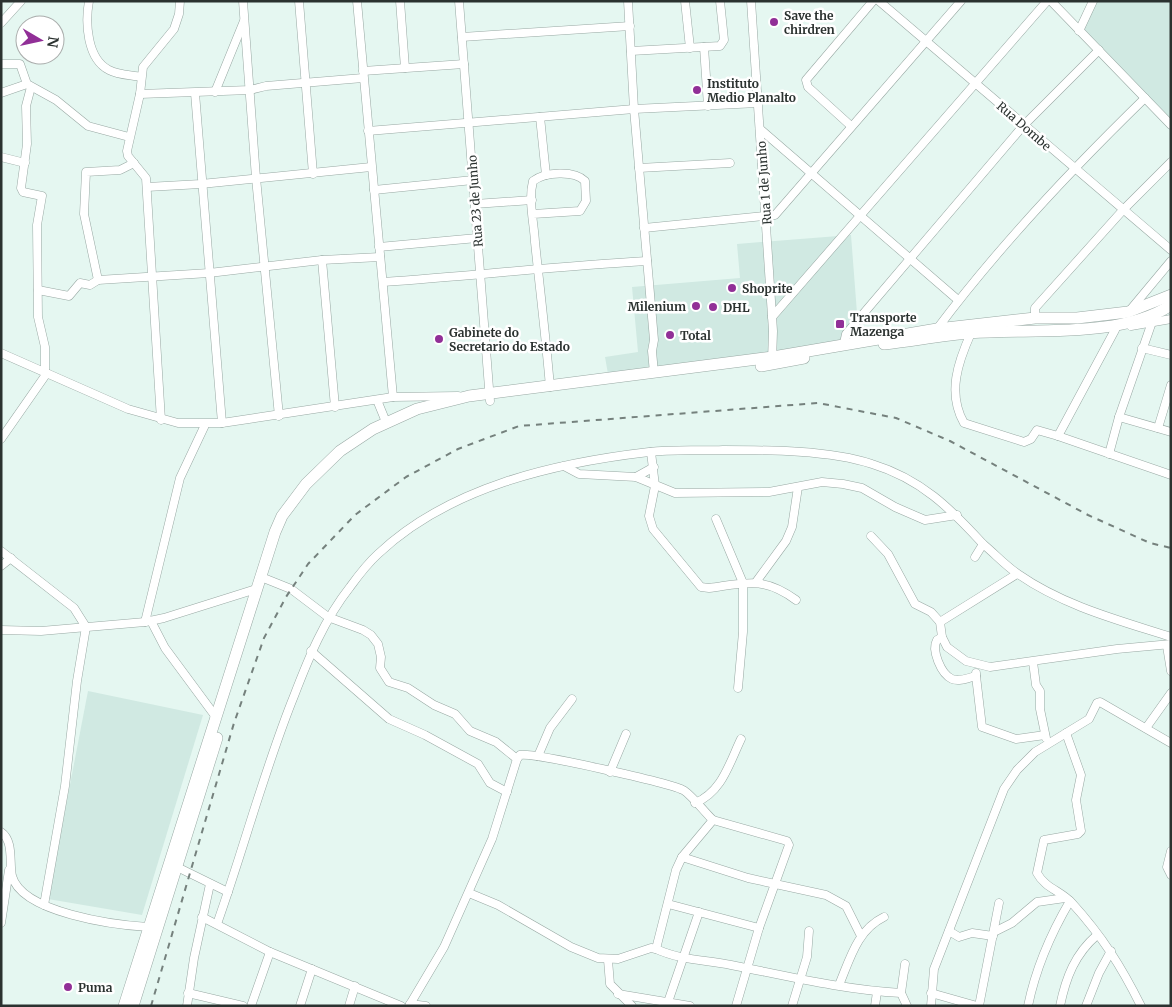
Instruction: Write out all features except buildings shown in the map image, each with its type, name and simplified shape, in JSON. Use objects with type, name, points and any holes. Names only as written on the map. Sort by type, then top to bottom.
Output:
[{"type":"highway","points":[[133,1006],[266,579],[289,519],[312,488],[346,455],[387,428],[401,422],[434,410],[490,398],[550,387],[654,373],[772,361],[844,343],[937,329],[1035,318],[1077,318],[1128,312],[1171,295]]},
{"type":"highway","points":[[1152,319],[1171,305]]},
{"type":"highway","points":[[124,1006],[275,532],[292,502],[306,484],[340,451],[386,422],[417,409],[469,396],[490,398],[971,333],[1115,327],[1152,319],[1171,311]]},
{"type":"street","points":[[1,23],[21,1]]},
{"type":"street","points":[[89,1],[88,18],[91,49],[94,55],[109,70],[141,77]]},
{"type":"street","points":[[161,420],[147,187],[142,172],[128,156],[129,137],[140,94],[141,77],[146,62],[174,30],[179,14],[180,1]]},
{"type":"street","points":[[243,1],[256,178],[278,416]]},
{"type":"street","points":[[299,1],[313,174]]},
{"type":"street","points":[[357,1],[393,398]]},
{"type":"street","points":[[400,1],[405,68]]},
{"type":"street","name":"Rua 23 de Junho","points":[[459,1],[490,398]]},
{"type":"street","points":[[628,1],[634,109],[654,340],[652,351],[654,373]]},
{"type":"street","points":[[685,1],[690,48]]},
{"type":"street","points":[[631,51],[704,47],[723,44],[720,1]]},
{"type":"street","name":"Rua 1 de Junho","points":[[751,1],[772,318],[772,361]]},
{"type":"street","points":[[851,126],[808,87],[806,80],[873,1]]},
{"type":"street","name":"Rua Dombe","points":[[879,1],[1073,169],[1171,250]]},
{"type":"street","points":[[644,228],[775,216],[811,172],[961,1]]},
{"type":"street","points":[[772,318],[1047,1]]},
{"type":"street","points":[[1051,1],[1171,125]]},
{"type":"street","points":[[1079,31],[1093,1]]},
{"type":"street","points":[[215,92],[245,19]]},
{"type":"street","points":[[462,37],[630,26]]},
{"type":"street","points":[[704,47],[708,106]]},
{"type":"street","points":[[844,343],[846,334],[1023,126],[1098,50]]},
{"type":"street","points":[[1,64],[20,64],[29,86],[26,106],[27,144],[21,191],[42,196],[37,225],[38,317],[46,352],[46,373],[1,439]]},
{"type":"street","points":[[140,94],[250,90],[405,68],[464,64]]},
{"type":"street","points":[[1,93],[29,86],[56,100],[88,126],[129,137]]},
{"type":"street","points":[[195,93],[208,273],[222,423]]},
{"type":"street","points":[[937,329],[958,300],[1073,169],[1145,98]]},
{"type":"street","points":[[368,131],[634,109],[758,103]]},
{"type":"street","points":[[540,117],[546,175]]},
{"type":"street","points":[[760,129],[958,300]]},
{"type":"street","points":[[1,157],[25,163]]},
{"type":"street","points":[[1035,318],[1036,308],[1123,210],[1171,162]]},
{"type":"street","points":[[98,280],[84,214],[86,172],[120,170],[134,163]]},
{"type":"street","points":[[639,168],[730,163]]},
{"type":"street","points":[[147,187],[313,174],[371,167]]},
{"type":"street","points":[[533,214],[574,213],[584,207],[585,181],[580,176],[574,174],[546,175],[533,181],[533,214],[550,387]]},
{"type":"street","points":[[374,190],[473,180]]},
{"type":"street","points":[[475,204],[532,200]]},
{"type":"street","points":[[379,247],[478,238]]},
{"type":"street","points":[[38,290],[68,296],[80,283],[93,285],[98,280],[151,278],[322,260],[380,257]]},
{"type":"street","points":[[322,260],[334,407]]},
{"type":"street","points":[[383,282],[480,275],[538,268],[646,261]]},
{"type":"street","points":[[1128,312],[1171,261]]},
{"type":"street","points":[[1109,454],[1119,416],[1152,319],[1171,319]]},
{"type":"street","points":[[1058,436],[1115,327]]},
{"type":"street","points":[[971,333],[958,364],[955,380],[956,403],[964,423],[1024,442],[1031,440],[1037,430],[1171,475]]},
{"type":"street","points":[[1142,348],[1171,355]]},
{"type":"street","points":[[1,353],[128,409],[161,420],[205,425],[393,398],[469,396]]},
{"type":"street","points":[[1158,428],[1171,385]]},
{"type":"street","points":[[377,400],[386,422]]},
{"type":"street","points":[[1119,416],[1171,432]]},
{"type":"street","points":[[205,425],[180,478],[148,621],[165,648],[216,717]]},
{"type":"street","points":[[218,924],[274,746],[311,651],[328,617],[376,555],[406,531],[444,508],[505,482],[563,466],[651,452],[777,451],[859,461],[900,476],[931,492],[957,515],[983,544],[1018,574],[1081,608],[1171,636]]},
{"type":"street","points":[[651,452],[655,486],[649,516],[653,529],[701,587],[709,588],[756,582],[772,585],[796,600]]},
{"type":"street","points":[[563,466],[579,474],[636,477],[675,493],[770,492],[822,482],[843,484],[862,488],[895,507],[925,520],[957,515]]},
{"type":"street","points":[[636,477],[654,467]]},
{"type":"street","points":[[756,582],[786,541],[792,527],[798,487]]},
{"type":"street","points":[[716,519],[743,583],[743,632],[738,688]]},
{"type":"street","points":[[871,536],[888,554],[915,604],[931,612],[940,622],[942,637],[948,647],[966,661],[990,667],[1117,649],[1169,645],[1171,671]]},
{"type":"street","points":[[975,557],[983,544]]},
{"type":"street","points":[[1,551],[74,608],[86,627],[77,682],[65,786],[44,905]]},
{"type":"street","points":[[1,566],[10,558]]},
{"type":"street","points":[[940,622],[1018,574]]},
{"type":"street","points":[[266,579],[291,589],[328,617],[364,630],[371,635],[378,644],[381,657],[380,668],[389,682],[408,688],[434,706],[451,712],[470,731],[496,742],[516,758]]},
{"type":"street","points":[[1,630],[41,631],[148,621],[256,589]]},
{"type":"street","points":[[942,637],[937,640],[934,646],[942,669],[948,676],[958,680],[976,676]]},
{"type":"street","points":[[311,651],[389,719],[425,735],[478,764],[490,783],[507,792]]},
{"type":"street","points":[[1033,662],[1036,685],[1040,691],[1040,709],[1048,744]]},
{"type":"street","points":[[975,664],[982,727],[1016,739],[1045,735]]},
{"type":"street","points":[[1146,728],[1171,693]]},
{"type":"street","points":[[538,756],[550,728],[572,699]]},
{"type":"street","points":[[931,1006],[934,969],[1004,789],[1017,770],[1035,752],[1089,719],[1097,703],[1100,702],[1171,743]]},
{"type":"street","points":[[1066,733],[1080,775],[1076,800],[1081,831],[1078,834],[1044,840],[1037,873],[1050,888],[1068,899],[1111,951],[1141,1006]]},
{"type":"street","points":[[610,772],[626,734]]},
{"type":"street","points":[[695,803],[708,797],[720,783],[741,739]]},
{"type":"street","points":[[426,1006],[410,1005],[444,947],[469,893],[492,839],[516,758],[524,754],[610,772],[682,790],[713,820],[789,842],[776,885],[758,928],[736,1006]]},
{"type":"street","points":[[656,949],[682,856],[713,820]]},
{"type":"street","points":[[1,832],[9,844],[12,877],[18,887],[29,897],[44,905],[122,925],[148,927]]},
{"type":"street","points":[[1171,851],[1167,867],[1171,875]]},
{"type":"street","points":[[682,856],[711,868],[776,885],[811,891],[836,900],[846,906],[861,936]]},
{"type":"street","points":[[1,922],[10,861]]},
{"type":"street","points":[[177,867],[228,892]]},
{"type":"street","points":[[186,1006],[210,884]]},
{"type":"street","points":[[469,893],[498,905],[589,956],[608,960],[651,948],[682,958],[877,992],[902,993]]},
{"type":"street","points":[[949,931],[959,937],[972,933],[993,934],[1012,923],[1037,902],[1068,899]]},
{"type":"street","points":[[1028,1006],[1038,966],[1049,937],[1068,899]]},
{"type":"street","points":[[931,994],[978,1006],[999,903]]},
{"type":"street","points":[[668,904],[758,928]]},
{"type":"street","points":[[668,1002],[699,912]]},
{"type":"street","points":[[202,917],[270,952],[401,1006]]},
{"type":"street","points":[[839,985],[861,936],[873,922],[884,917]]},
{"type":"street","points":[[792,1006],[809,945],[809,931]]},
{"type":"street","points":[[1060,1006],[1066,979],[1074,962],[1082,950],[1097,935]]},
{"type":"street","points":[[1086,1006],[1099,972],[1111,951]]},
{"type":"street","points":[[251,1006],[270,952]]},
{"type":"street","points":[[608,960],[610,984],[632,1006]]},
{"type":"street","points":[[905,964],[902,993],[907,1006]]},
{"type":"street","points":[[300,1006],[312,969]]},
{"type":"street","points":[[349,1006],[355,986]]},
{"type":"street","points":[[875,1006],[877,992]]},
{"type":"street","points":[[188,993],[243,1006]]},
{"type":"street","points":[[618,994],[690,1006]]},
{"type":"shaded area","points":[[1093,1],[1171,1],[1171,122],[1080,30]]},
{"type":"shaded area","points":[[851,235],[859,339],[855,344],[608,374],[605,357],[638,352],[632,287],[740,278],[737,244]]},
{"type":"shaded area","points":[[88,691],[203,715],[142,915],[48,899]]},
{"type":"railway","points":[[151,1006],[234,723],[264,638],[286,597],[308,564],[355,515],[406,477],[458,449],[519,426],[818,403],[896,418],[950,441],[1088,515],[1150,543],[1171,548]]},
{"type":"place","name":"Save the chirdren","points":[[774,22]]},
{"type":"place","name":"Instituto Medio Planalto","points":[[697,90]]},
{"type":"place","name":"Shoprite","points":[[732,288]]},
{"type":"place","name":"Milenium","points":[[696,306]]},
{"type":"place","name":"DHL","points":[[713,307]]},
{"type":"place","name":"Transporte Mazenga","points":[[840,324]]},
{"type":"place","name":"Total","points":[[670,335]]},
{"type":"place","name":"Gabinete do Secretario do Estado","points":[[439,339]]},
{"type":"place","name":"Puma","points":[[68,987]]}]
